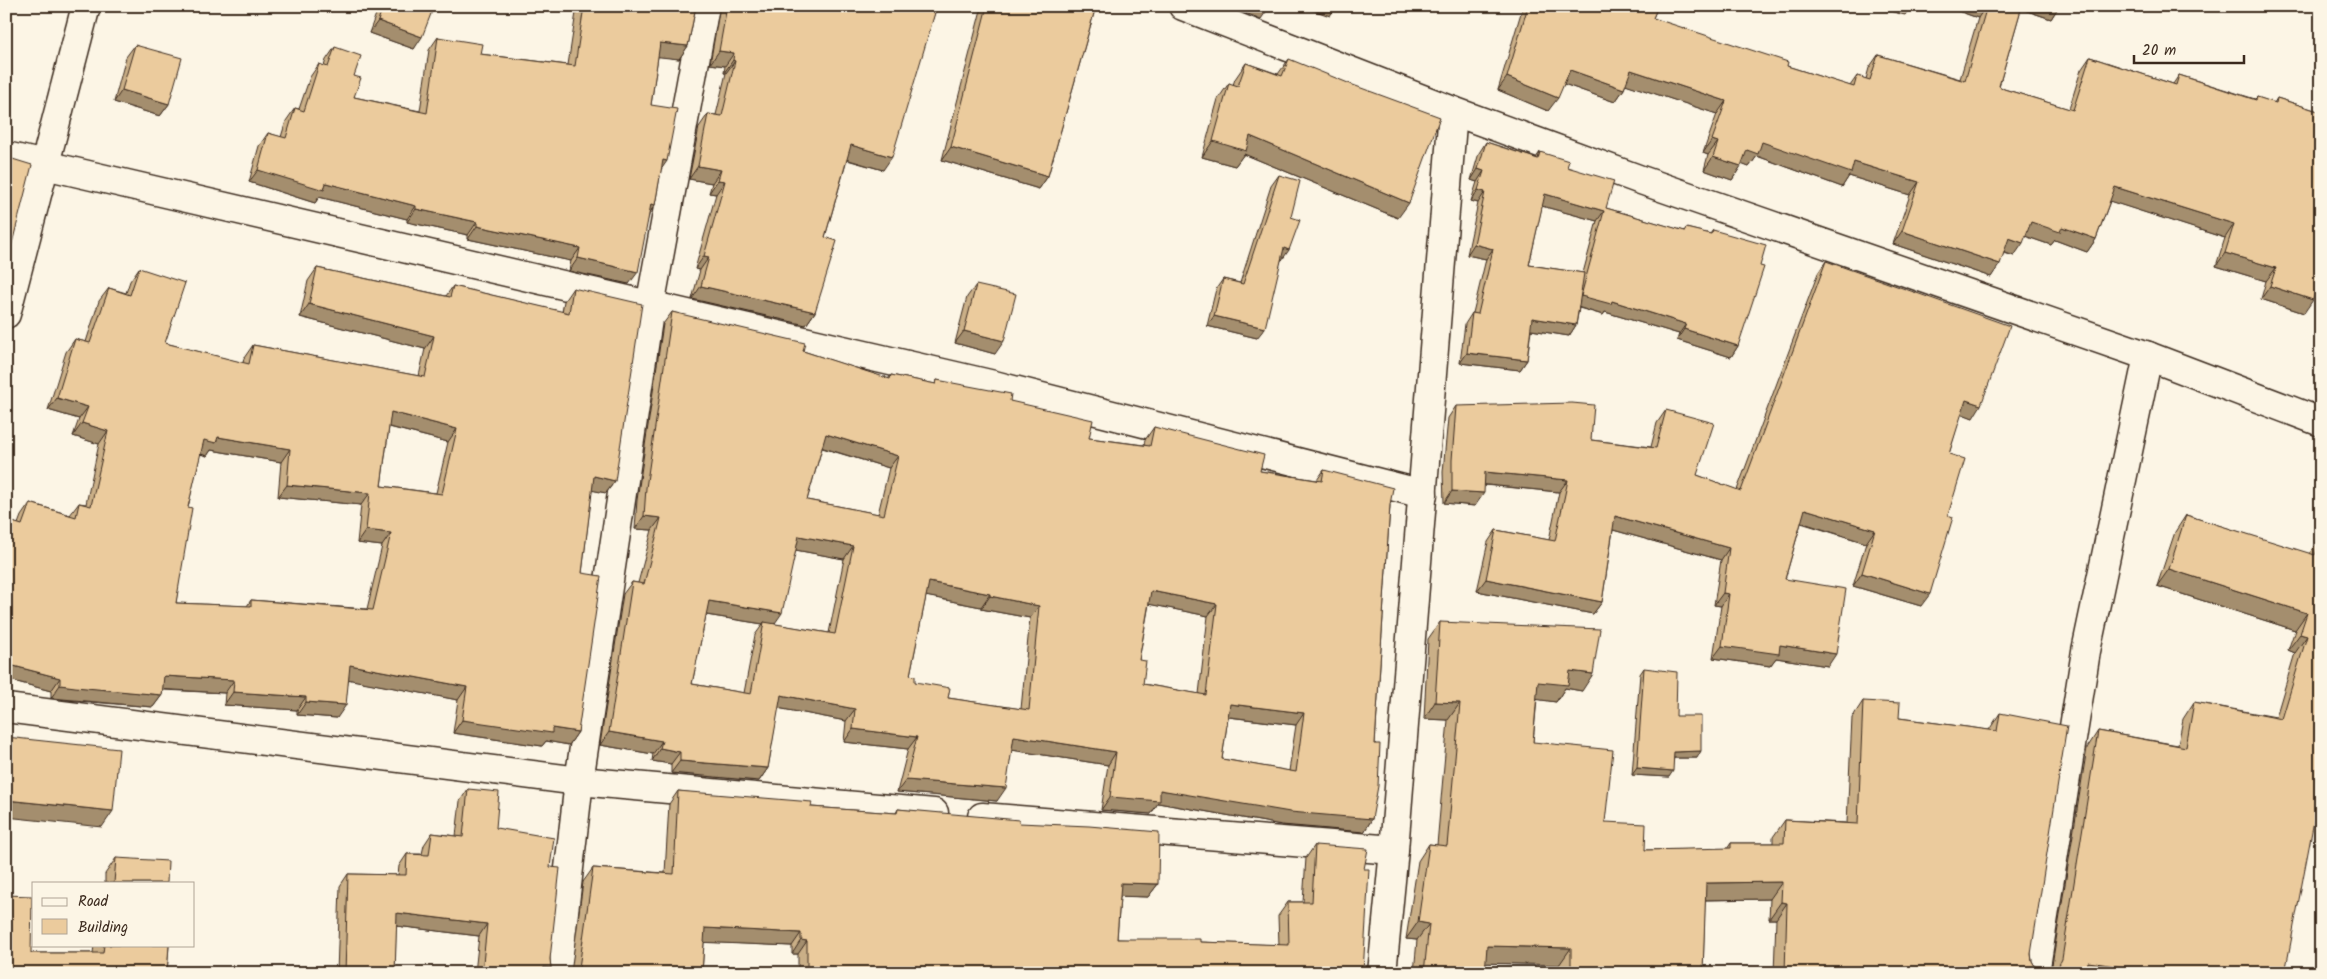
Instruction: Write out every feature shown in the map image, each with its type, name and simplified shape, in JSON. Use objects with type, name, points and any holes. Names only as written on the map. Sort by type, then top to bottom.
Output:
[{"type":"street","points":[[6,314],[46,166],[86,6]]},
{"type":"street","points":[[557,973],[579,781],[650,306],[705,6]]},
{"type":"street","points":[[1183,6],[1453,111],[1660,187],[2148,356],[2321,422]]},
{"type":"street","points":[[1382,973],[1394,850],[1453,111]]},
{"type":"street","points":[[6,156],[994,385],[1423,494]]},
{"type":"street","points":[[2034,973],[2086,651],[2148,356]]},
{"type":"street","points":[[6,708],[579,781],[1394,850]]},
{"type":"building","points":[[383,6],[434,6],[422,37],[378,21]]},
{"type":"building","points":[[584,6],[696,6],[688,46],[660,43],[651,105],[677,109],[667,161],[663,160],[655,205],[651,204],[638,272],[578,258],[580,248],[477,226],[477,222],[416,209],[416,206],[326,183],[324,190],[258,170],[268,133],[286,138],[295,108],[304,111],[319,64],[328,67],[335,47],[361,56],[354,76],[361,78],[354,97],[427,113],[438,37],[482,44],[480,54],[575,66]]},
{"type":"building","points":[[727,6],[937,6],[892,157],[851,145],[825,237],[837,241],[815,312],[701,286],[709,257],[704,256],[725,181],[718,180],[721,170],[698,166],[708,114],[722,116],[735,61],[733,60],[734,53],[719,51]]},
{"type":"building","points":[[987,6],[1096,6],[1048,176],[951,147]]},
{"type":"building","points":[[1528,6],[1658,6],[1653,18],[1788,62],[1787,66],[1854,87],[1857,76],[1870,80],[1878,55],[1965,81],[1987,6],[2022,6],[1999,86],[2004,89],[2073,110],[2090,57],[2176,85],[2179,75],[2256,100],[2257,97],[2276,103],[2277,98],[2321,112],[2321,274],[2313,300],[2270,286],[2276,268],[2225,253],[2234,224],[2115,187],[2096,239],[2062,227],[2060,232],[2031,222],[2023,243],[2009,238],[2000,264],[1902,231],[1919,182],[1854,162],[1851,173],[1762,142],[1758,154],[1747,150],[1741,166],[1713,157],[1718,142],[1712,140],[1726,101],[1631,70],[1624,89],[1570,70],[1558,98],[1507,77]]},
{"type":"building","points":[[135,45],[182,58],[169,104],[122,90]]},
{"type":"building","points":[[1289,59],[1440,117],[1409,203],[1250,136],[1246,151],[1213,141],[1229,83],[1238,86],[1246,63],[1282,76]]},
{"type":"building","points":[[1486,142],[1538,159],[1540,152],[1569,161],[1567,167],[1614,181],[1606,208],[1685,231],[1686,228],[1711,234],[1713,230],[1766,245],[1760,266],[1764,267],[1738,346],[1684,329],[1686,324],[1612,301],[1611,304],[1581,296],[1604,211],[1545,194],[1529,265],[1584,273],[1576,325],[1532,318],[1527,360],[1467,353],[1472,313],[1478,314],[1493,249],[1474,244],[1485,192],[1478,190],[1484,171],[1478,169]]},
{"type":"building","points":[[6,157],[32,165],[6,267]]},
{"type":"building","points":[[1279,175],[1300,181],[1291,217],[1300,220],[1289,250],[1284,248],[1265,328],[1214,316],[1223,279],[1243,284]]},
{"type":"building","points":[[1826,261],[2010,326],[1981,405],[1966,400],[1949,454],[1965,459],[1948,515],[1953,517],[1930,594],[1862,573],[1875,530],[1805,509],[1785,579],[1846,589],[1836,654],[1780,645],[1779,654],[1722,646],[1729,594],[1723,593],[1729,548],[1615,516],[1602,602],[1486,579],[1496,530],[1555,541],[1568,480],[1485,472],[1484,493],[1452,491],[1456,406],[1572,403],[1594,405],[1591,440],[1656,448],[1666,410],[1714,423],[1697,475],[1741,491]]},
{"type":"building","points":[[139,268],[185,283],[165,343],[249,364],[253,345],[425,377],[434,336],[309,304],[317,268],[450,297],[453,286],[569,313],[573,288],[642,304],[615,481],[594,476],[582,573],[601,576],[578,732],[552,728],[552,733],[462,720],[467,687],[350,665],[346,705],[306,702],[306,697],[233,692],[234,680],[164,676],[162,695],[75,687],[60,685],[60,678],[6,664],[6,520],[22,525],[30,503],[76,517],[79,503],[91,506],[108,431],[82,423],[88,407],[57,398],[75,339],[90,343],[109,288],[130,295]],"holes":[[[391,412],[457,429],[442,494],[381,486]],[[218,437],[290,449],[287,485],[370,493],[366,530],[391,533],[373,610],[251,600],[251,606],[176,603],[192,508],[188,507],[204,440],[216,443]]]},
{"type":"building","points":[[976,285],[1016,294],[1004,341],[964,331]]},
{"type":"building","points":[[672,312],[805,343],[803,351],[890,379],[891,375],[936,384],[937,380],[1011,394],[1010,401],[1093,420],[1089,438],[1150,446],[1154,427],[1264,455],[1260,471],[1322,481],[1324,470],[1393,488],[1390,505],[1375,744],[1380,744],[1378,786],[1372,819],[1290,812],[1160,790],[1160,801],[1110,797],[1116,752],[1014,736],[1006,788],[906,780],[917,737],[853,729],[855,709],[781,695],[768,768],[680,761],[680,752],[660,748],[662,741],[609,732],[632,582],[644,584],[661,518],[644,516],[646,488]],"holes":[[[826,434],[898,456],[884,515],[807,500]],[[799,536],[853,546],[835,634],[764,622],[751,694],[692,684],[709,601],[782,613]],[[929,582],[1039,606],[1029,710],[948,698],[950,688],[915,682],[915,676],[910,675]],[[1151,591],[1217,604],[1206,695],[1143,684],[1146,661],[1139,660]],[[1230,704],[1304,713],[1296,772],[1222,759]]]},
{"type":"building","points":[[2186,515],[2315,555],[2321,538],[2321,784],[2285,973],[2143,973],[2144,970],[2088,962],[2086,973],[1785,973],[1787,903],[1781,902],[1782,882],[1706,883],[1703,973],[1571,973],[1571,948],[1487,946],[1485,973],[1424,973],[1429,924],[1418,922],[1429,844],[1447,846],[1460,703],[1435,702],[1440,622],[1600,629],[1593,674],[1570,671],[1568,685],[1538,682],[1533,742],[1613,750],[1605,822],[1646,824],[1645,850],[1731,848],[1731,843],[1784,843],[1785,820],[1858,824],[1863,701],[1900,703],[1899,718],[1997,731],[2000,713],[2067,726],[2031,954],[2036,968],[2044,972],[2052,971],[2058,967],[2062,959],[2098,731],[2186,747],[2194,702],[2282,719],[2307,636],[2300,634],[2307,613],[2169,569]]},
{"type":"building","points":[[1644,668],[1677,672],[1676,716],[1701,716],[1701,751],[1674,752],[1673,771],[1637,768]]},
{"type":"building","points":[[6,737],[119,749],[113,811],[6,800]]},
{"type":"building","points":[[468,789],[499,792],[496,828],[554,838],[550,867],[560,868],[550,959],[551,968],[544,967],[543,973],[482,973],[487,924],[397,913],[395,973],[345,973],[348,874],[406,875],[407,854],[429,855],[432,833],[463,837]]},
{"type":"building","points":[[678,791],[812,802],[811,807],[897,813],[898,809],[1019,820],[1019,823],[1159,832],[1158,884],[1121,883],[1117,939],[1200,939],[1200,942],[1289,945],[1288,902],[1312,902],[1315,845],[1368,849],[1364,869],[1369,869],[1363,973],[807,973],[807,941],[801,940],[801,933],[705,928],[702,973],[651,973],[579,968],[593,868],[674,874]]},
{"type":"building","points":[[116,858],[168,861],[167,882],[114,882]]},
{"type":"building","points":[[6,895],[32,896],[31,953],[103,953],[104,946],[169,946],[167,973],[6,973]]}]
